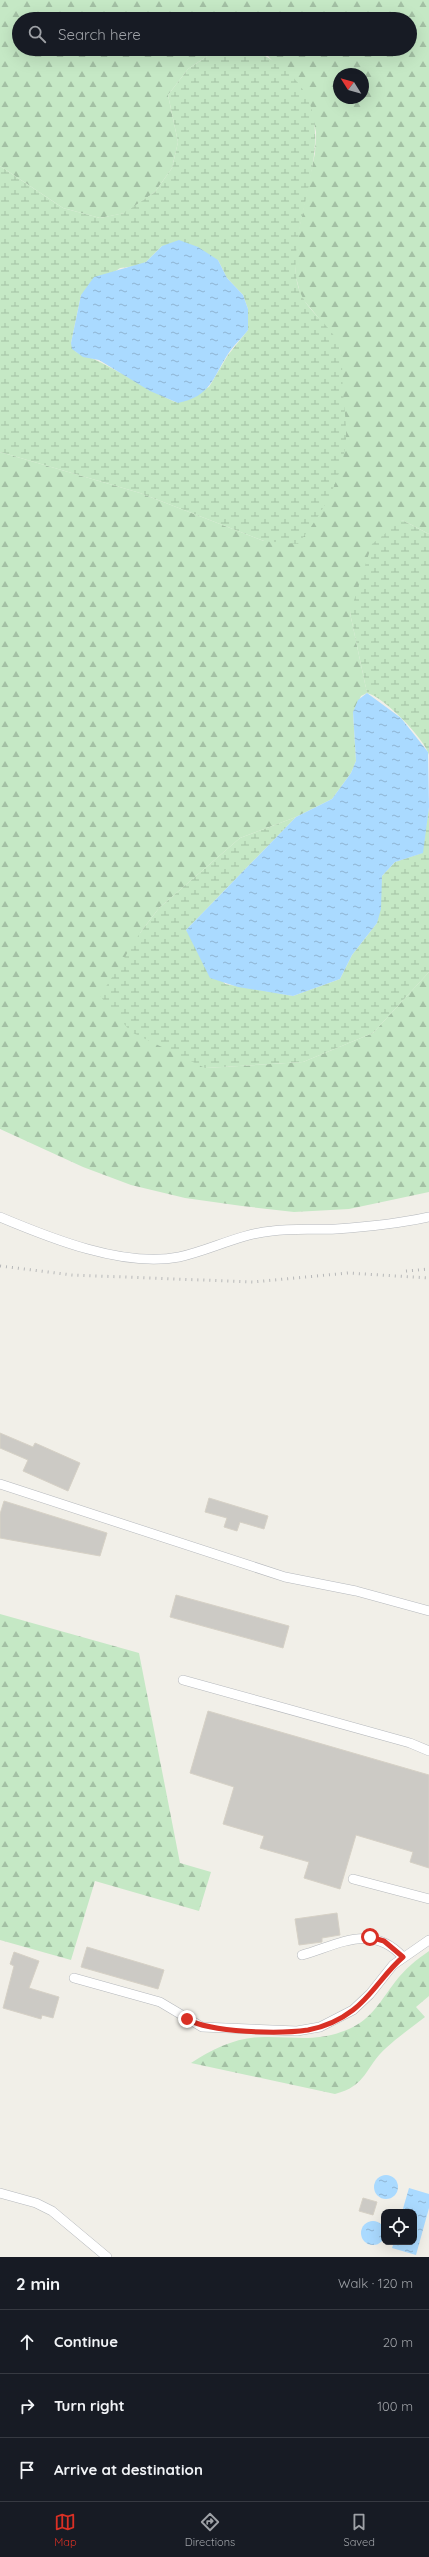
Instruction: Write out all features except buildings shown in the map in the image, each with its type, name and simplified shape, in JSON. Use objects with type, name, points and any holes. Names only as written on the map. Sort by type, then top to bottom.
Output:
[{"type":"lane","points":[[0,1217],[64,1242],[111,1253],[152,1259],[180,1256],[243,1235],[260,1232],[362,1227],[429,1217]]},
{"type":"lane","points":[[0,1484],[285,1577],[356,1591],[429,1611]]},
{"type":"lane","points":[[183,1680],[410,1743],[429,1751]]},
{"type":"lane","points":[[354,1879],[429,1899]]},
{"type":"lane","points":[[302,1955],[370,1937],[384,1941],[403,1957]]},
{"type":"lane","points":[[74,1978],[160,2002],[202,2027],[297,2031],[320,2027],[353,2010],[403,1957],[429,1940]]},
{"type":"lane","points":[[0,2193],[36,2203],[52,2211],[107,2257]]},
{"type":"green space","points":[[0,0],[429,0],[429,534],[402,520],[350,613],[367,693],[361,696],[353,712],[356,761],[351,773],[332,799],[296,817],[240,838],[159,908],[140,933],[205,1068],[303,1062],[373,1033],[429,972],[429,1192],[349,1209],[294,1212],[185,1198],[131,1185],[83,1167],[0,1129],[0,452],[140,493],[264,541],[345,448],[340,349],[328,329],[301,297],[296,277],[294,253],[315,153],[316,132],[309,103],[268,56],[417,56],[417,12],[12,12],[12,56],[208,56],[188,69],[168,95],[178,142],[172,168],[155,192],[125,213],[100,218],[63,208],[0,166]]},
{"type":"green space","points":[[208,56],[264,56],[278,64],[305,92],[313,116],[315,142],[312,169],[296,250],[296,275],[298,288],[303,298],[309,307],[330,330],[340,349],[346,434],[342,462],[334,487],[321,511],[298,544],[264,541],[140,493],[0,452],[0,166],[63,208],[100,218],[124,213],[155,192],[172,168],[178,142],[168,95],[188,69]],"holes":[[[162,246],[218,260],[227,278],[243,295],[248,309],[248,330],[228,355],[209,387],[175,402],[150,390],[114,369],[76,352],[71,343],[81,295],[120,268],[136,266],[146,262]]]},
{"type":"green space","points":[[402,520],[429,534],[429,755],[426,748],[412,729],[393,710],[374,696],[367,693],[350,613],[372,544]]},
{"type":"green space","points":[[429,807],[429,972],[373,1033],[303,1062],[205,1068],[131,1032],[100,996],[140,933],[159,908],[240,838],[296,817],[186,930],[225,984],[293,996],[340,979],[352,955],[377,923],[382,876],[395,862],[422,853]]},
{"type":"green space","points":[[0,1614],[139,1653],[180,1863],[211,1872],[199,1911],[95,1881],[71,1960],[0,1940]]},
{"type":"green space","points":[[429,1951],[429,1996],[416,2007],[425,2017],[386,2048],[360,2081],[346,2091],[335,2094],[191,2063],[209,2052],[237,2041],[257,2037],[308,2038],[328,2036],[349,2029],[364,2020],[403,1973],[415,1961]]},
{"type":"water","points":[[179,240],[198,247],[218,260],[227,278],[243,295],[248,309],[248,330],[230,351],[214,379],[204,391],[189,400],[178,403],[150,391],[99,360],[83,357],[72,349],[71,343],[81,295],[94,277],[146,262],[162,246]]},
{"type":"water","points":[[367,693],[401,718],[428,752],[429,807],[423,853],[395,862],[382,876],[381,909],[377,923],[352,955],[340,979],[293,996],[238,987],[210,978],[186,930],[296,817],[332,799],[351,773],[356,761],[353,712],[358,700]]},
{"type":"water","points":[[386,2175],[391,2176],[397,2182],[397,2192],[391,2198],[386,2199],[381,2198],[375,2192],[374,2187],[375,2182],[381,2176]]},
{"type":"water","points":[[409,2188],[429,2194],[429,2208],[416,2255],[392,2248],[393,2245],[417,2245],[417,2209],[403,2209]]},
{"type":"water","points":[[368,2222],[378,2222],[381,2225],[381,2241],[378,2244],[368,2244],[362,2238],[362,2228]]},
{"type":"railway","points":[[0,1266],[72,1275],[253,1282],[348,1273],[429,1278]]},
{"type":"railway","points":[[406,1271],[429,1269]]},
{"type":"route","points":[[187,2019],[194,2024],[212,2029],[284,2031],[308,2030],[332,2022],[343,2017],[362,2002],[393,1965],[403,1957],[391,1945],[377,1938],[370,1937]]}]
